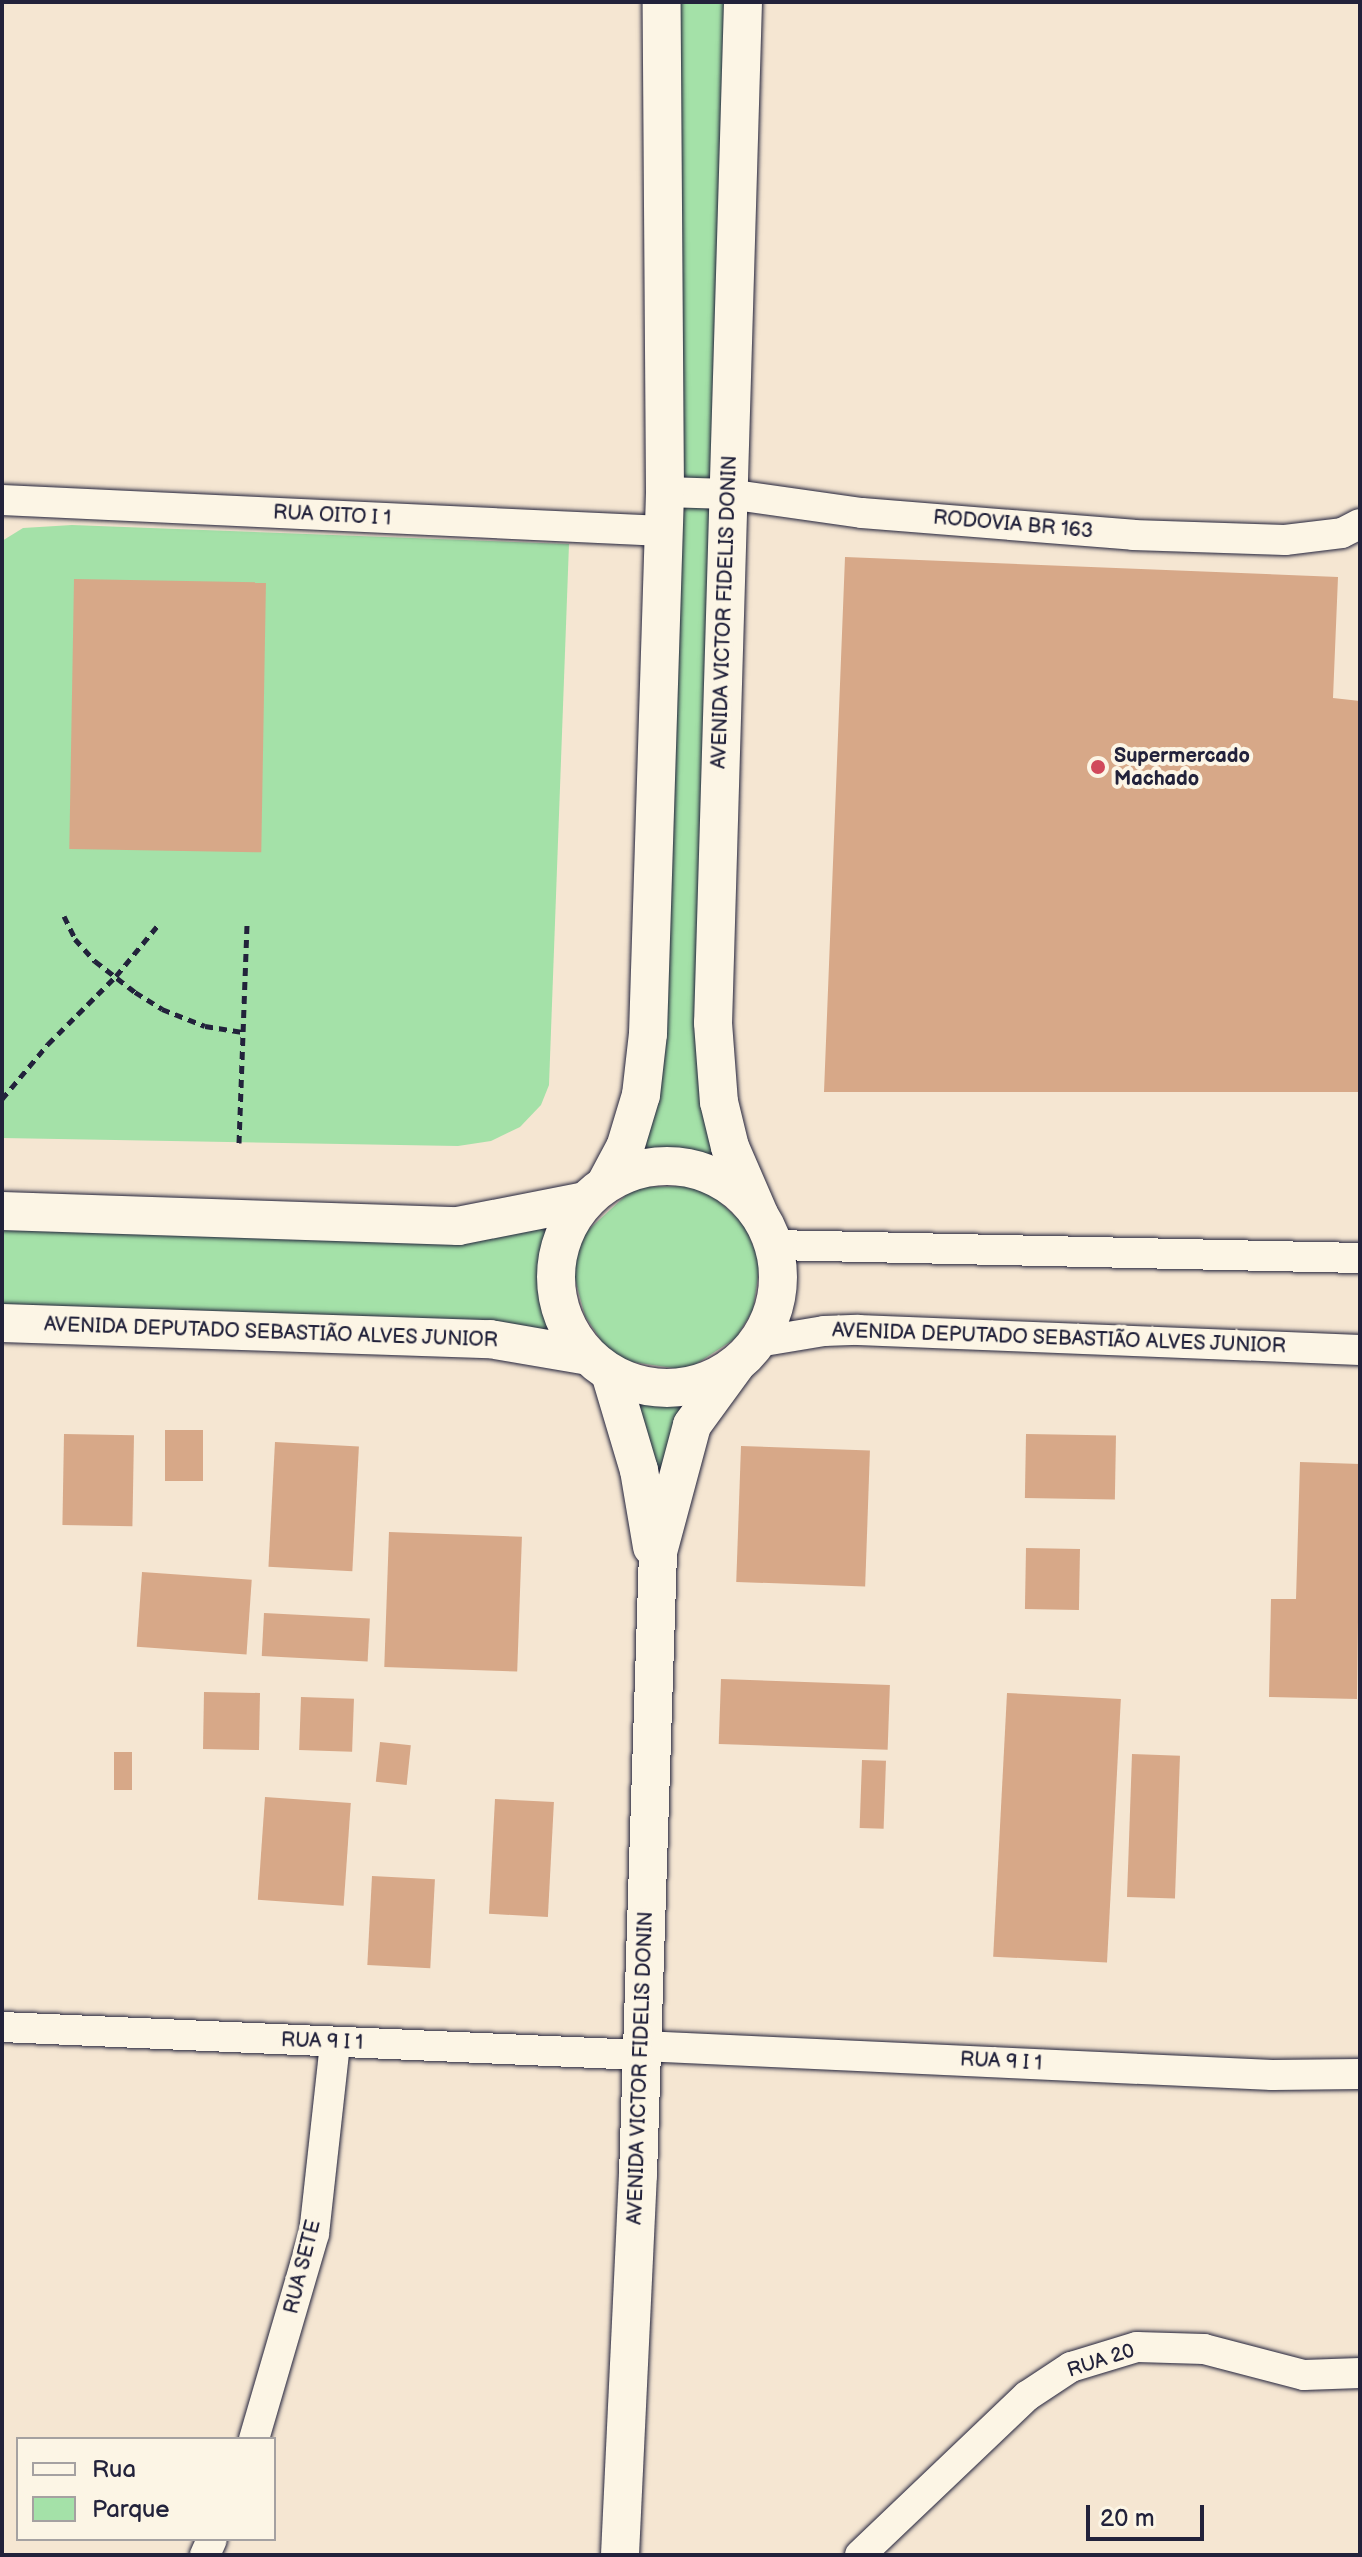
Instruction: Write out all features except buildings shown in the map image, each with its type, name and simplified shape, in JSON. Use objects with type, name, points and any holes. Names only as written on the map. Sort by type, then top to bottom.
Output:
[{"type":"street","points":[[2,1211],[458,1226],[596,1192],[646,1168],[689,1167],[716,1177],[740,1193],[766,1229],[779,1278],[774,1312],[747,1354],[712,1379],[674,1388],[634,1384],[599,1364],[571,1333],[560,1307],[556,1279],[559,1251],[568,1224],[596,1192],[625,1148],[641,1095],[648,1034],[665,492],[662,2]]},
{"type":"street","name":"AVENIDA VICTOR FIDELIS DONIN","points":[[743,2],[715,1066],[730,1147],[766,1229]]},
{"type":"street","name":"RODOVIA BR 163","points":[[665,492],[728,494],[862,513],[1133,535],[1285,540],[1342,533],[1360,524]]},
{"type":"street","name":"RUA OITO I 1","points":[[2,500],[663,531]]},
{"type":"street","points":[[766,1229],[1360,1258]]},
{"type":"street","name":"AVENIDA DEPUTADO SEBASTIÃO ALVES JUNIOR","points":[[2,1323],[490,1339],[599,1364]]},
{"type":"street","name":"AVENIDA DEPUTADO SEBASTIÃO ALVES JUNIOR","points":[[747,1354],[824,1331],[858,1330],[1360,1350]]},
{"type":"street","name":"AVENIDA VICTOR FIDELIS DONIN","points":[[620,2555],[642,2050],[658,1552],[692,1425],[747,1354]]},
{"type":"street","name":"AVENIDA VICTOR FIDELIS DONIN","points":[[599,1364],[639,1470],[657,1582]]},
{"type":"street","name":"RUA 9 I 1","points":[[2,2027],[335,2043],[642,2050],[1272,2075],[1360,2074]]},
{"type":"street","name":"RUA SETE","points":[[255,2437],[314,2234],[335,2043]]},
{"type":"street","name":"RUA 20","points":[[860,2555],[1027,2396],[1071,2367],[1137,2347],[1204,2349],[1304,2375],[1360,2373]]},
{"type":"path","points":[[64,916],[75,939],[95,961],[162,1009],[205,1026],[243,1032]]},
{"type":"path","points":[[239,1143],[247,923]]},
{"type":"path","points":[[2,1099],[48,1044],[116,976],[158,925]]},
{"type":"green space","points":[[671,2],[732,2],[720,482],[676,480]]},
{"type":"green space","points":[[674,502],[718,502],[733,1171],[688,1154],[654,1152],[630,1161]]},
{"type":"green space","points":[[72,525],[569,544],[549,1085],[541,1105],[520,1127],[491,1141],[458,1146],[2,1138],[2,541],[23,528]]},
{"type":"green space","points":[[692,1186],[712,1195],[744,1224],[760,1263],[753,1310],[736,1338],[687,1370],[625,1361],[604,1345],[585,1316],[572,1268],[586,1232],[635,1187]]},
{"type":"green space","points":[[558,1218],[548,1283],[551,1308],[572,1346],[2,1316],[2,1224]]},
{"type":"green space","points":[[626,1391],[649,1400],[670,1400],[701,1393],[658,1511]]},
{"type":"place","name":"Supermercado Machado","points":[[1098,767]]}]
